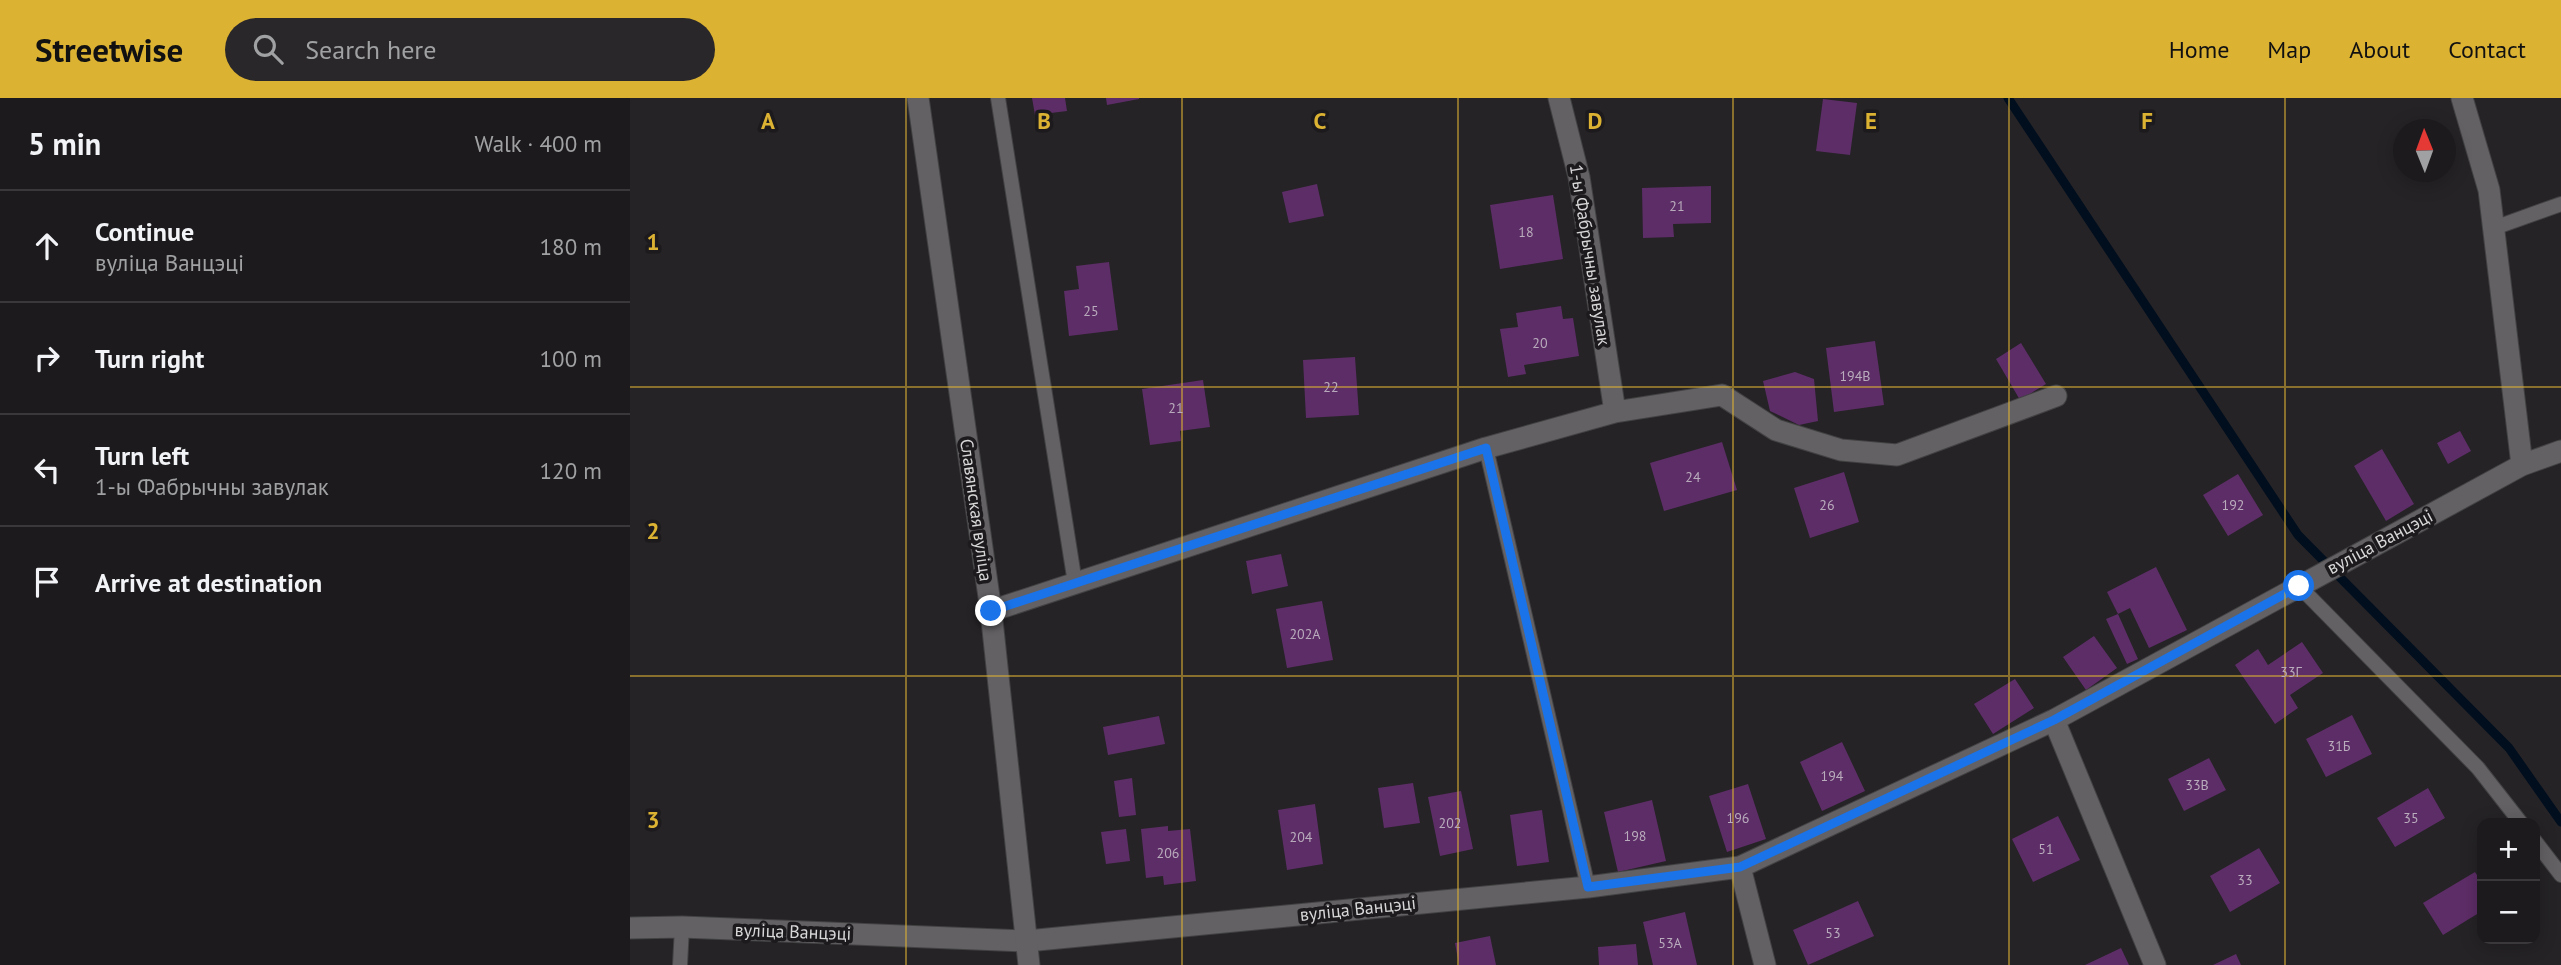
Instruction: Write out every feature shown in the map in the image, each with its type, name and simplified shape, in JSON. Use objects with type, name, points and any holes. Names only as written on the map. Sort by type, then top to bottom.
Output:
[{"type":"street","name":"Славянская вуліца","points":[[918,98],[991,611],[1030,965]]},
{"type":"street","name":"1-ы Фабрычны завулак","points":[[1559,98],[1579,177],[1615,412]]},
{"type":"street","points":[[2462,98],[2489,190],[2522,465]]},
{"type":"street","points":[[991,611],[1486,448],[1615,412],[1722,395],[1776,430],[1842,450],[1897,455],[2056,396]]},
{"type":"street","name":"вуліца Ванцэці","points":[[630,928],[682,927],[1027,941],[1588,887],[1740,867],[2054,720],[2522,465],[2561,451]]},
{"type":"street","points":[[2054,720],[2155,965]]},
{"type":"street","points":[[1740,867],[1765,965]]},
{"type":"lane","points":[[998,98],[1075,583]]},
{"type":"lane","points":[[2494,228],[2561,204]]},
{"type":"lane","points":[[1486,448],[1588,887]]},
{"type":"lane","points":[[2306,582],[2478,768],[2517,818]]},
{"type":"lane","points":[[2540,848],[2561,875]]},
{"type":"lane","points":[[680,965],[682,927]]},
{"type":"building","points":[[1032,98],[1065,98],[1067,111],[1035,115]]},
{"type":"building","points":[[1106,98],[1139,98],[1139,99],[1107,105]]},
{"type":"building","points":[[1823,99],[1857,103],[1850,155],[1816,151]]},
{"type":"building","points":[[1317,184],[1324,216],[1289,223],[1282,192]]},
{"type":"building","points":[[1711,186],[1711,223],[1673,224],[1674,237],[1643,238],[1642,188]]},
{"type":"building","points":[[1553,195],[1563,259],[1500,269],[1490,205]]},
{"type":"building","points":[[1109,262],[1118,330],[1069,336],[1064,291],[1079,289],[1076,266]]},
{"type":"building","points":[[1561,306],[1563,319],[1573,318],[1579,356],[1524,365],[1526,374],[1508,377],[1500,329],[1518,327],[1516,313]]},
{"type":"building","points":[[1875,341],[1884,405],[1834,412],[1826,348]]},
{"type":"building","points":[[2021,343],[2046,384],[2020,400],[1996,359]]},
{"type":"building","points":[[1355,357],[1359,415],[1306,418],[1303,360]]},
{"type":"building","points":[[1795,372],[1814,379],[1818,421],[1799,425],[1770,411],[1763,381]]},
{"type":"building","points":[[1203,380],[1210,427],[1180,431],[1181,441],[1150,445],[1142,389]]},
{"type":"building","points":[[2460,431],[2471,451],[2448,464],[2437,443]]},
{"type":"building","points":[[1722,442],[1737,490],[1664,511],[1650,463]]},
{"type":"building","points":[[2382,449],[2414,504],[2386,521],[2354,466]]},
{"type":"building","points":[[1844,472],[1859,522],[1810,538],[1794,488]]},
{"type":"building","points":[[2238,474],[2263,515],[2228,536],[2203,495]]},
{"type":"building","points":[[1281,554],[1288,586],[1252,594],[1246,561]]},
{"type":"building","points":[[2156,567],[2187,630],[2149,648],[2130,608],[2118,614],[2107,592]]},
{"type":"building","points":[[1322,601],[1333,660],[1287,668],[1276,609]]},
{"type":"building","points":[[2118,614],[2138,659],[2127,664],[2106,619]]},
{"type":"building","points":[[2094,636],[2117,668],[2086,690],[2063,657]]},
{"type":"building","points":[[2302,642],[2323,673],[2290,695],[2298,708],[2275,724],[2235,665],[2258,649],[2268,665]]},
{"type":"building","points":[[2015,679],[2034,708],[1993,734],[1974,704]]},
{"type":"building","points":[[2352,715],[2372,754],[2326,777],[2306,739]]},
{"type":"building","points":[[1159,716],[1165,744],[1108,755],[1103,727]]},
{"type":"building","points":[[1842,742],[1865,791],[1822,811],[1800,762]]},
{"type":"building","points":[[2209,758],[2226,790],[2184,811],[2168,779]]},
{"type":"building","points":[[1132,778],[1136,815],[1119,817],[1114,781]]},
{"type":"building","points":[[1413,783],[1420,823],[1384,828],[1378,788]]},
{"type":"building","points":[[1748,784],[1766,839],[1727,852],[1709,796]]},
{"type":"building","points":[[2428,788],[2445,818],[2395,847],[2377,818]]},
{"type":"building","points":[[1461,791],[1473,849],[1440,856],[1428,797]]},
{"type":"building","points":[[1652,800],[1666,861],[1618,872],[1604,812]]},
{"type":"building","points":[[1315,804],[1323,864],[1287,870],[1278,810]]},
{"type":"building","points":[[1542,810],[1549,862],[1517,866],[1510,815]]},
{"type":"building","points":[[2058,816],[2080,860],[2033,882],[2012,839]]},
{"type":"building","points":[[1168,826],[1168,831],[1190,829],[1196,881],[1164,885],[1163,876],[1146,878],[1141,829]]},
{"type":"building","points":[[1126,829],[1130,861],[1106,864],[1101,832]]},
{"type":"building","points":[[2259,848],[2280,883],[2230,912],[2210,876]]},
{"type":"building","points":[[2475,872],[2477,875],[2477,914],[2443,935],[2423,903]]},
{"type":"building","points":[[1858,901],[1874,936],[1808,965],[1793,930]]},
{"type":"building","points":[[1685,912],[1697,965],[1653,965],[1643,922]]},
{"type":"building","points":[[1490,936],[1496,965],[1459,965],[1455,943]]},
{"type":"building","points":[[1636,944],[1638,965],[1599,965],[1598,947]]},
{"type":"building","points":[[2121,948],[2129,965],[2085,965]]},
{"type":"building","points":[[2236,954],[2241,965],[2213,965]]},
{"type":"waterway","points":[[2008,98],[2298,535],[2509,748],[2561,822]]},
{"type":"route","points":[[991,611],[1486,448],[1588,887],[1740,867],[2054,720],[2299,586]]}]
